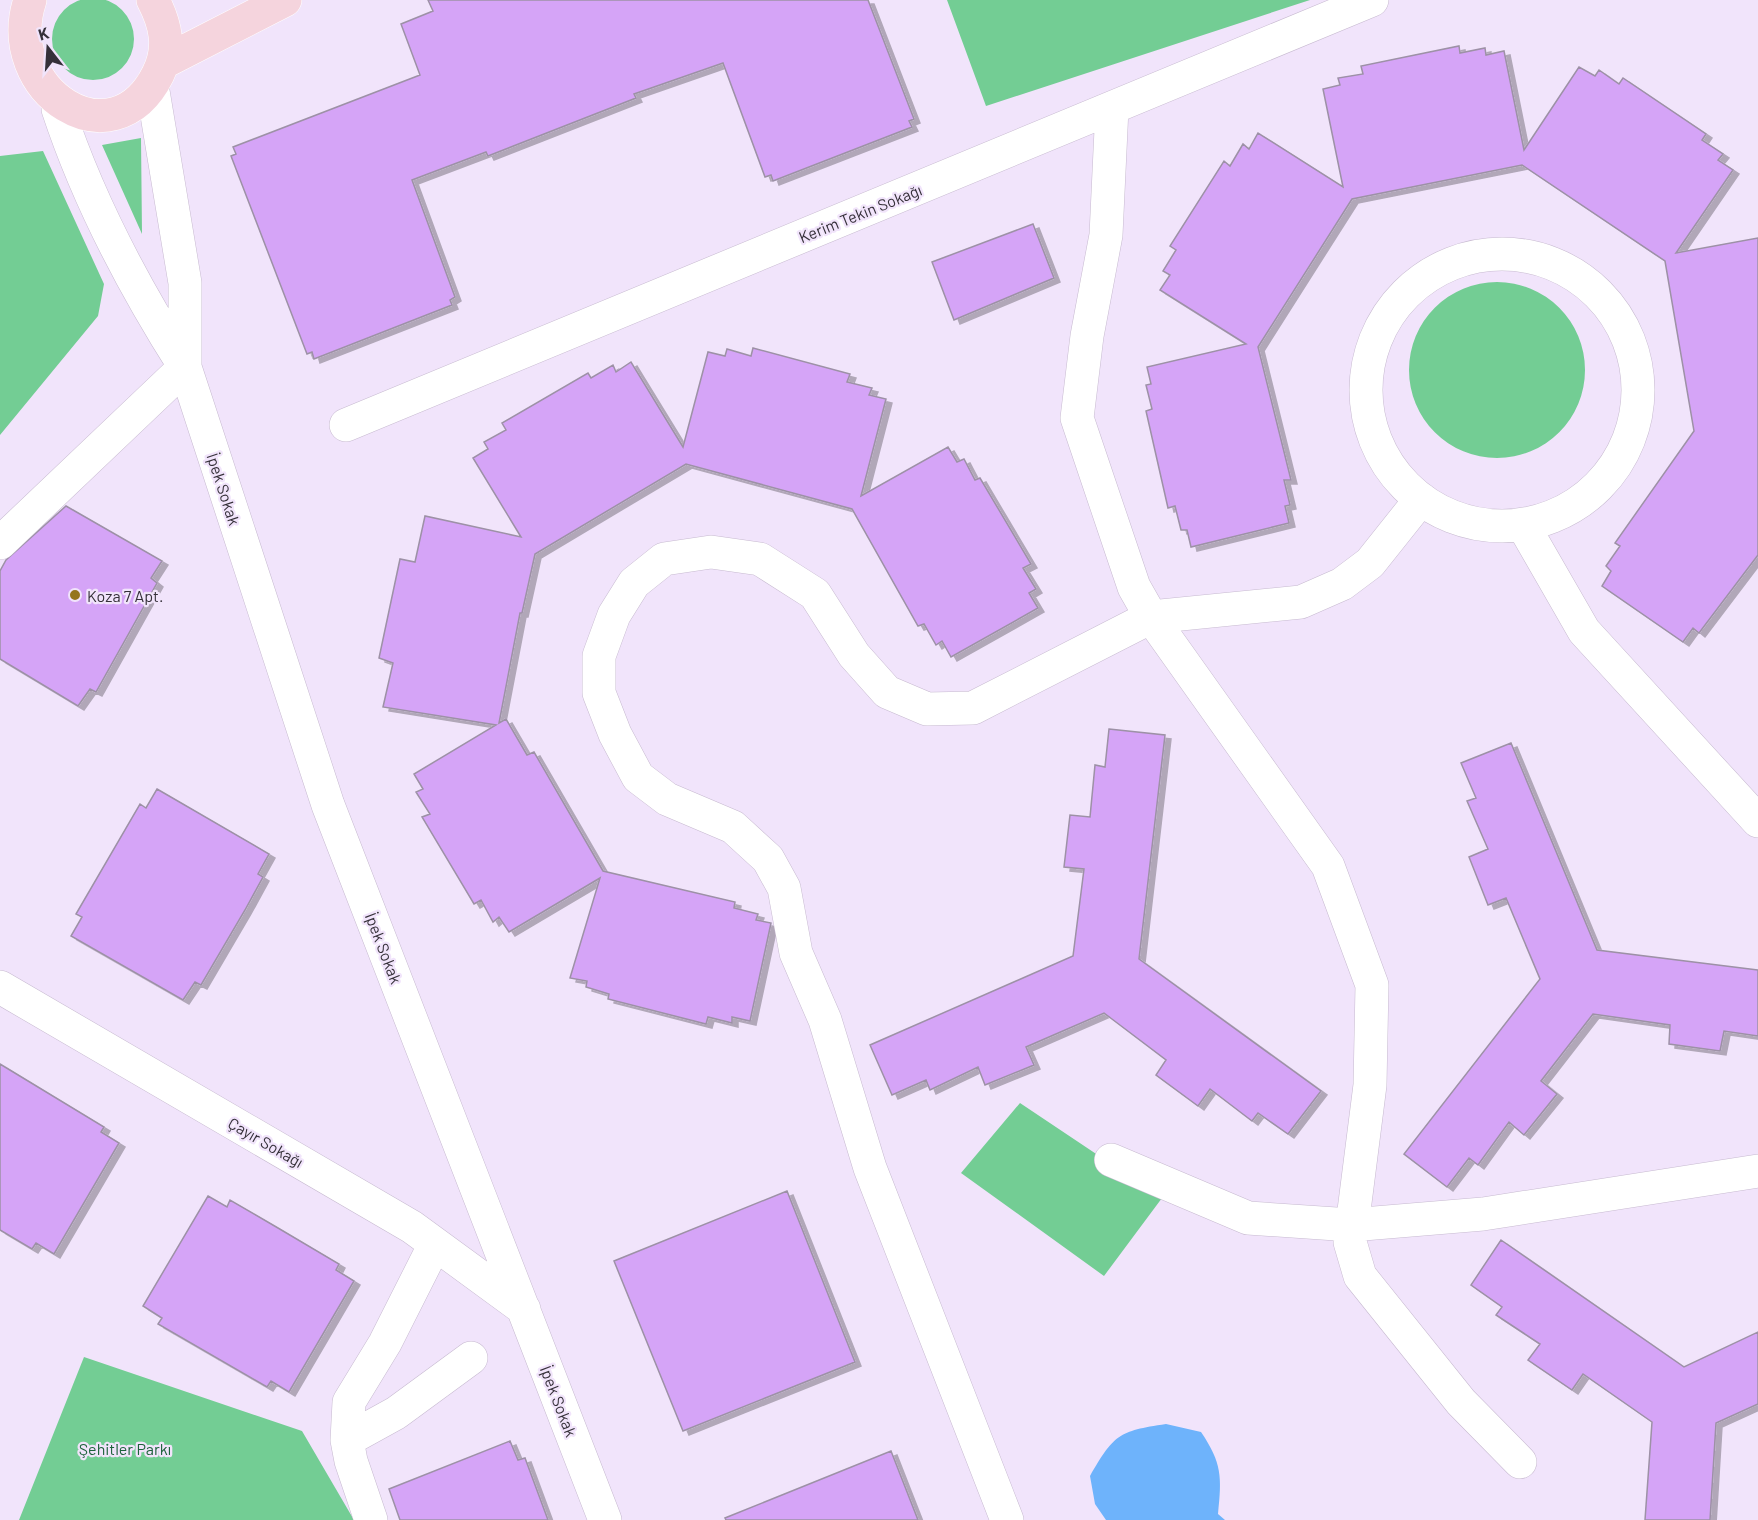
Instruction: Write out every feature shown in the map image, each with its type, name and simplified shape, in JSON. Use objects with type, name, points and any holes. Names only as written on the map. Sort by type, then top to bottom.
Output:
[{"type":"main road","points":[[30,0],[21,14],[16,35],[19,61],[30,85]]},
{"type":"main road","points":[[153,0],[164,21],[166,47],[158,74]]},
{"type":"main road","points":[[0,69],[30,85],[58,109],[84,116],[110,114],[134,104],[158,74],[285,0]]},
{"type":"street","name":"Kerim Tekin Sokağı","points":[[346,425],[1372,0]]},
{"type":"street","points":[[0,543],[185,367],[185,284],[158,74]]},
{"type":"street","points":[[1112,108],[1106,235],[1087,336],[1077,418],[1134,587],[1151,617],[1328,866],[1372,986],[1370,1085],[1350,1242],[1360,1276],[1461,1401],[1520,1462]]},
{"type":"street","points":[[58,109],[75,158],[150,313],[185,367]]},
{"type":"street","points":[[1514,254],[1556,265],[1593,288],[1621,322],[1636,363],[1638,407],[1625,449],[1600,485],[1565,511],[1523,525],[1479,525],[1435,510],[1421,499],[1399,481],[1375,441],[1364,396],[1370,350],[1392,309],[1425,276],[1468,257],[1514,254]]},
{"type":"street","name":"İpek Sokak","points":[[185,367],[328,805],[605,1520]]},
{"type":"street","points":[[1007,1520],[870,1168],[825,1020],[796,953],[787,916],[784,888],[768,859],[733,827],[667,800],[638,777],[615,734],[599,693],[599,656],[614,615],[634,583],[664,559],[711,552],[760,559],[815,594],[854,655],[887,692],[927,709],[973,708],[1151,617],[1301,602],[1342,584],[1370,563],[1421,499]]},
{"type":"street","points":[[1523,525],[1584,631],[1758,821]]},
{"type":"street","name":"Çayır Sokağı","points":[[0,987],[412,1227],[524,1309]]},
{"type":"street","points":[[1111,1160],[1248,1218],[1351,1225],[1483,1214],[1758,1171]]},
{"type":"street","points":[[371,1520],[347,1440],[349,1402],[390,1333],[435,1244]]},
{"type":"street","points":[[347,1440],[396,1413],[471,1358]]},
{"type":"green space","points":[[85,-2],[101,-2],[116,5],[127,16],[134,31],[131,55],[122,68],[101,80],[85,80],[70,73],[59,62],[52,47],[52,31],[59,16],[70,5]]},
{"type":"green space","points":[[947,0],[1310,0],[986,106]]},
{"type":"green space","points":[[141,138],[142,234],[102,145]]},
{"type":"green space","points":[[43,151],[104,284],[98,316],[0,435],[0,156]]},
{"type":"green space","points":[[1497,282],[1514,283],[1531,288],[1560,307],[1579,336],[1584,353],[1584,387],[1579,404],[1560,433],[1531,452],[1514,457],[1497,458],[1480,457],[1463,452],[1434,433],[1415,404],[1410,387],[1409,370],[1410,353],[1415,336],[1434,307],[1463,288],[1480,283]]},
{"type":"green space","points":[[1020,1103],[1162,1198],[1104,1276],[961,1173]]},
{"type":"green space","name":"Şehitler Parkı","points":[[84,1357],[302,1431],[354,1520],[19,1520]]},
{"type":"water","points":[[1166,1424],[1201,1432],[1208,1443],[1219,1471],[1218,1514],[1225,1520],[1106,1520],[1095,1504],[1090,1476],[1098,1462],[1119,1437],[1137,1429]]},
{"type":"building","points":[[428,0],[868,0],[914,119],[909,121],[912,127],[773,181],[771,175],[765,177],[723,63],[634,94],[636,98],[488,156],[486,152],[412,180],[455,297],[450,300],[452,305],[314,359],[312,352],[307,354],[231,156],[236,154],[233,147],[420,75],[401,24],[433,11]]},
{"type":"building","points":[[1459,46],[1460,53],[1485,48],[1486,55],[1504,51],[1524,150],[1579,67],[1595,76],[1599,70],[1619,84],[1623,78],[1706,134],[1702,140],[1723,154],[1718,160],[1733,170],[1676,253],[1758,238],[1758,555],[1699,633],[1693,628],[1683,642],[1602,586],[1611,571],[1606,566],[1620,546],[1615,543],[1694,431],[1665,261],[1522,165],[1352,199],[1258,347],[1291,480],[1284,480],[1290,505],[1285,506],[1289,523],[1191,547],[1187,530],[1181,530],[1175,506],[1168,508],[1146,411],[1152,409],[1146,385],[1151,384],[1147,367],[1246,344],[1160,290],[1170,275],[1163,271],[1176,250],[1170,246],[1224,161],[1230,166],[1243,144],[1249,149],[1258,133],[1343,187],[1323,89],[1340,85],[1338,78],[1363,74],[1361,66]]},
{"type":"building","points":[[1033,224],[1054,278],[954,320],[932,262]]},
{"type":"building","points":[[753,348],[850,374],[847,382],[872,388],[869,395],[886,399],[861,496],[948,447],[957,462],[964,459],[975,480],[980,478],[1031,564],[1023,568],[1036,589],[1029,593],[1038,608],[951,657],[942,641],[936,645],[924,624],[918,626],[852,509],[686,464],[535,554],[522,613],[520,613],[499,723],[506,719],[527,755],[534,752],[603,871],[735,902],[734,908],[758,914],[756,920],[771,923],[750,1021],[732,1017],[732,1023],[708,1017],[706,1024],[608,999],[609,994],[586,987],[587,981],[570,978],[600,878],[509,932],[499,917],[493,922],[481,900],[474,904],[422,817],[430,814],[416,792],[423,789],[414,774],[496,725],[383,707],[393,663],[379,658],[400,559],[415,562],[425,516],[521,537],[473,458],[488,449],[484,442],[506,430],[502,423],[588,373],[591,378],[613,365],[616,372],[631,362],[683,447],[708,352],[725,356],[727,349],[751,356]]},
{"type":"building","name":"Koza 7 Apt.","points":[[66,506],[162,561],[151,578],[157,583],[96,692],[90,689],[78,706],[0,659],[0,571],[6,560]]},
{"type":"building","points":[[1109,729],[1165,735],[1139,959],[1321,1091],[1288,1134],[1258,1113],[1252,1121],[1210,1089],[1198,1106],[1156,1075],[1166,1060],[1104,1013],[1026,1047],[1034,1065],[985,1085],[978,1067],[930,1090],[926,1080],[892,1095],[870,1045],[1073,956],[1084,869],[1064,867],[1070,815],[1090,817],[1095,765],[1105,767]]},
{"type":"building","points":[[1511,743],[1597,950],[1758,970],[1758,1036],[1724,1031],[1720,1051],[1669,1044],[1670,1025],[1593,1014],[1541,1081],[1557,1094],[1524,1135],[1509,1122],[1478,1165],[1469,1158],[1447,1187],[1404,1154],[1540,979],[1506,898],[1488,905],[1469,857],[1488,849],[1467,801],[1476,798],[1461,763]]},
{"type":"building","points":[[157,789],[269,854],[258,874],[263,877],[201,985],[195,982],[183,1000],[71,936],[82,917],[76,914],[140,804],[146,808]]},
{"type":"building","points":[[0,1064],[104,1127],[101,1132],[119,1143],[54,1254],[36,1243],[32,1249],[0,1230]]},
{"type":"building","points":[[787,1191],[855,1362],[683,1431],[614,1261]]},
{"type":"building","points":[[208,1196],[227,1207],[230,1200],[339,1264],[336,1270],[354,1281],[289,1392],[271,1381],[267,1387],[158,1324],[162,1318],[143,1306]]},
{"type":"building","points":[[1501,1240],[1684,1367],[1758,1332],[1758,1404],[1716,1423],[1710,1520],[1645,1520],[1652,1422],[1583,1374],[1572,1390],[1528,1360],[1540,1344],[1496,1315],[1502,1307],[1471,1285]]},
{"type":"building","points":[[510,1441],[518,1460],[525,1458],[548,1520],[400,1520],[389,1489]]},
{"type":"building","points":[[891,1451],[918,1520],[726,1520],[725,1518]]},
{"type":"place","name":"Koza 7 Apt.","points":[[75,595]]}]
